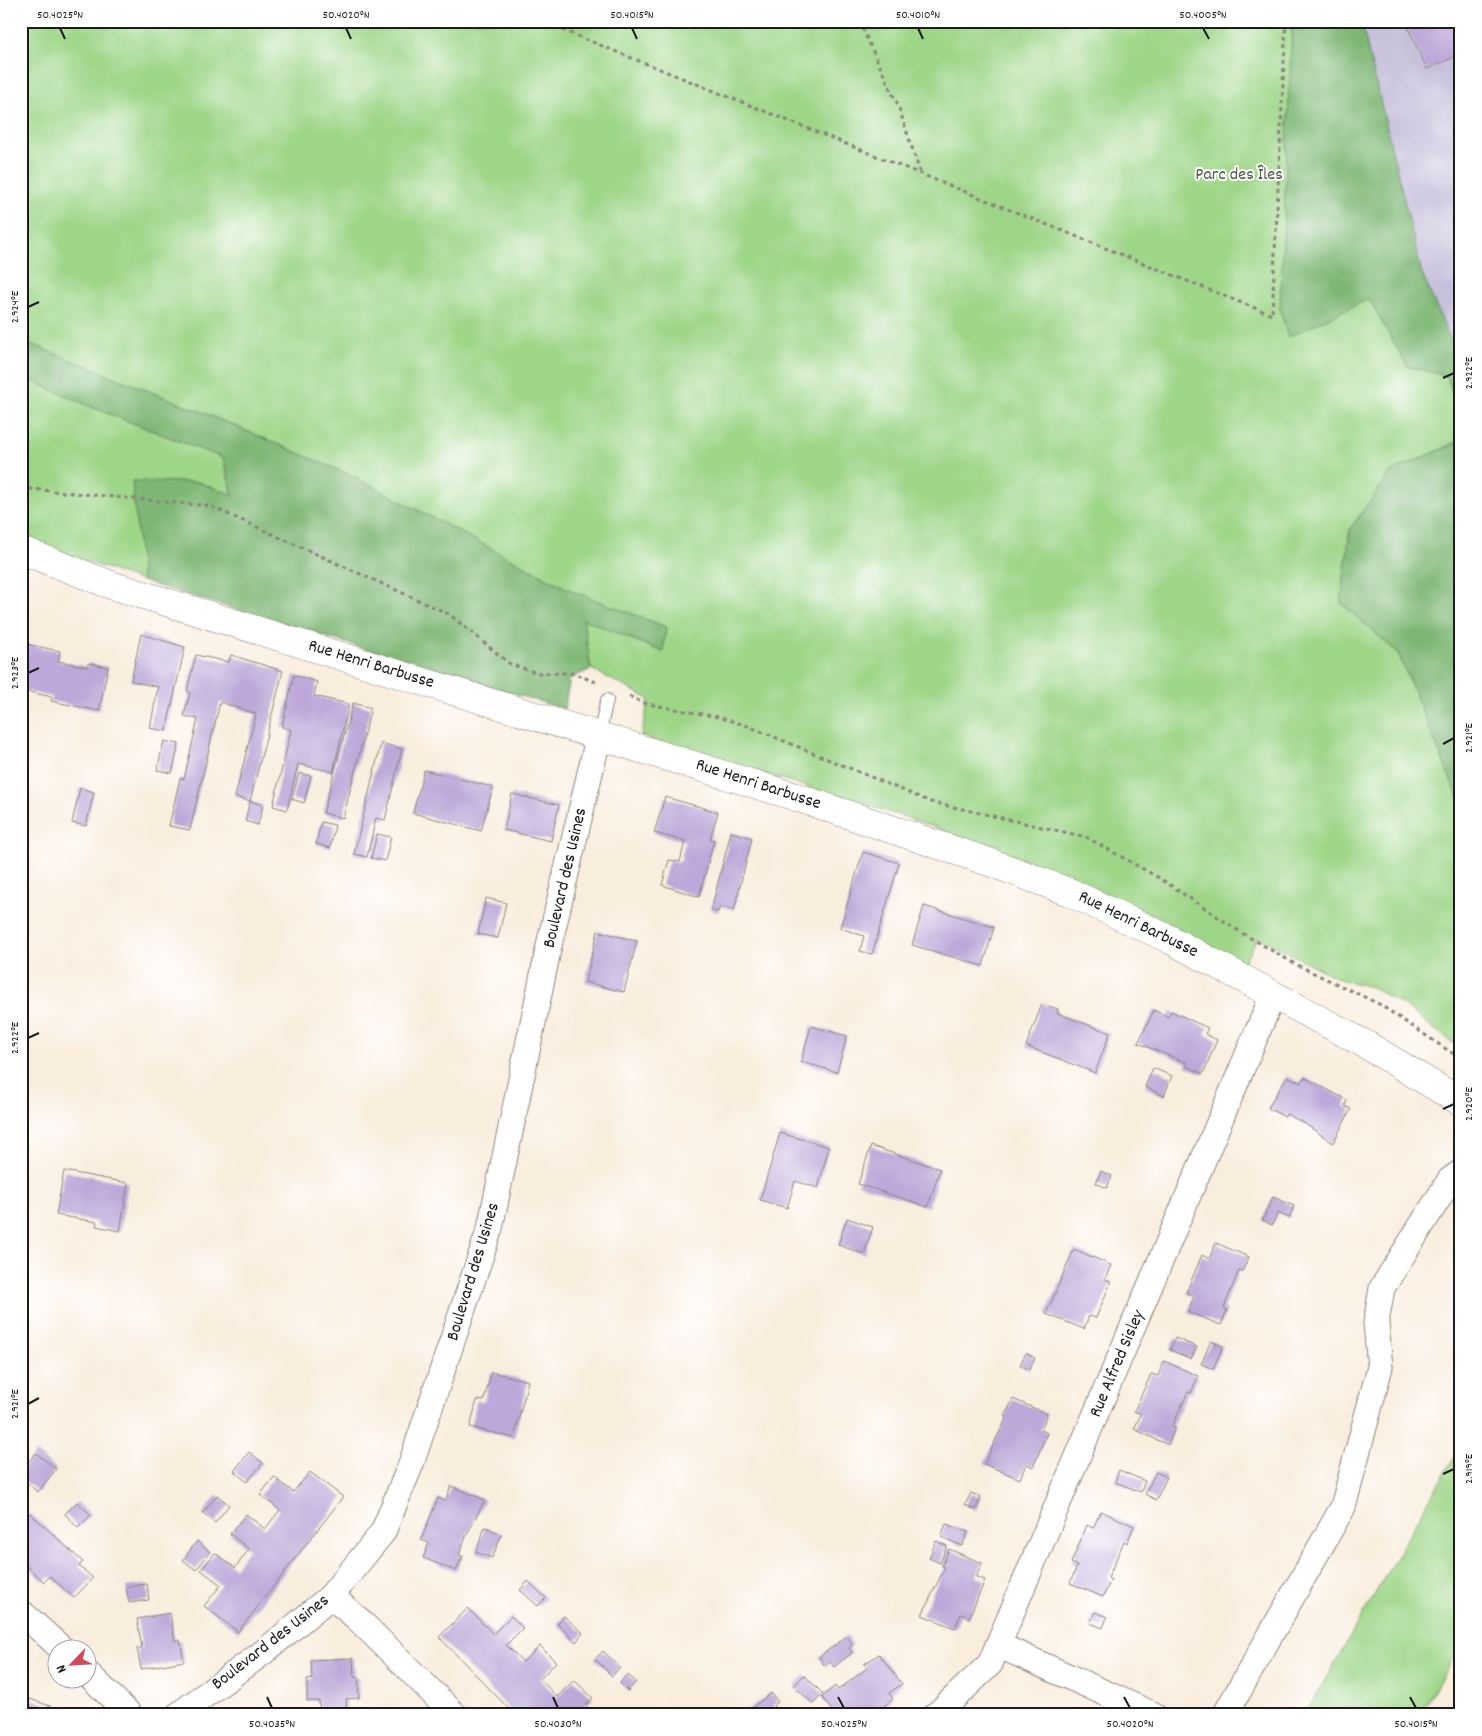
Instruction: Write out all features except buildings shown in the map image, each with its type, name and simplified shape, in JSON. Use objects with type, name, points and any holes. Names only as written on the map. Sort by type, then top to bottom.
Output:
[{"type":"street","name":"Rue Henri Barbusse","points":[[21,550],[111,585],[812,802],[992,863],[1061,889],[1171,940],[1365,1044],[1461,1102]]},
{"type":"street","name":"Boulevard des Usines","points":[[178,1715],[265,1651],[331,1596],[383,1532],[411,1464],[490,1228],[550,941],[599,735]]},
{"type":"street","name":"Rue Alfred Sisley","points":[[936,1715],[990,1664],[1273,995]]},
{"type":"street","points":[[1225,1715],[1344,1507],[1380,1367],[1376,1323],[1382,1288],[1450,1180],[1461,1172]]},
{"type":"street","points":[[331,1596],[360,1620],[455,1715]]},
{"type":"street","points":[[21,1612],[50,1638]]},
{"type":"street","points":[[998,1645],[1154,1715]]},
{"type":"street","points":[[98,1684],[130,1715]]},
{"type":"lane","points":[[599,735],[606,700]]},
{"type":"path","points":[[540,21],[1272,315],[1286,21]]},
{"type":"path","points":[[859,21],[898,105],[921,175]]},
{"type":"path","points":[[21,488],[210,506],[449,614],[510,664],[537,673],[572,674],[602,684]]},
{"type":"path","points":[[626,694],[643,703],[718,717],[748,726],[931,802],[1086,837],[1161,879],[1242,933],[1295,964],[1379,1004],[1461,1059]]},
{"type":"shaded area","points":[[1361,21],[1461,21],[1461,364],[1422,274]]},
{"type":"green space","name":"Parc des Îles","points":[[21,21],[1361,21],[1407,366],[1447,376],[1458,408],[1461,409],[1461,440],[1391,472],[1350,529],[1341,603],[1398,653],[1461,804],[1461,1049],[1403,1005],[1371,987],[1339,979],[1258,937],[1243,964],[1151,914],[1035,863],[905,817],[641,736],[649,699],[591,669],[583,619],[663,652],[666,627],[570,590],[355,477],[202,412],[21,340]]},
{"type":"green space","points":[[1292,21],[1361,21],[1422,274],[1461,364],[1461,409],[1458,409],[1447,376],[1407,366],[1369,299],[1288,337],[1280,309]]},
{"type":"green space","points":[[21,340],[202,412],[355,477],[570,590],[666,627],[663,652],[583,619],[591,669],[570,679],[564,709],[142,581],[132,481],[198,482],[233,495],[223,458],[99,410],[21,376]]},
{"type":"green space","points":[[21,376],[99,410],[223,458],[233,495],[198,482],[142,581],[21,538]]},
{"type":"green space","points":[[1458,442],[1461,448],[1461,804],[1398,653],[1341,603],[1350,529],[1391,472]]},
{"type":"green space","points":[[1461,1445],[1461,1644],[1420,1715],[1305,1715]]}]
